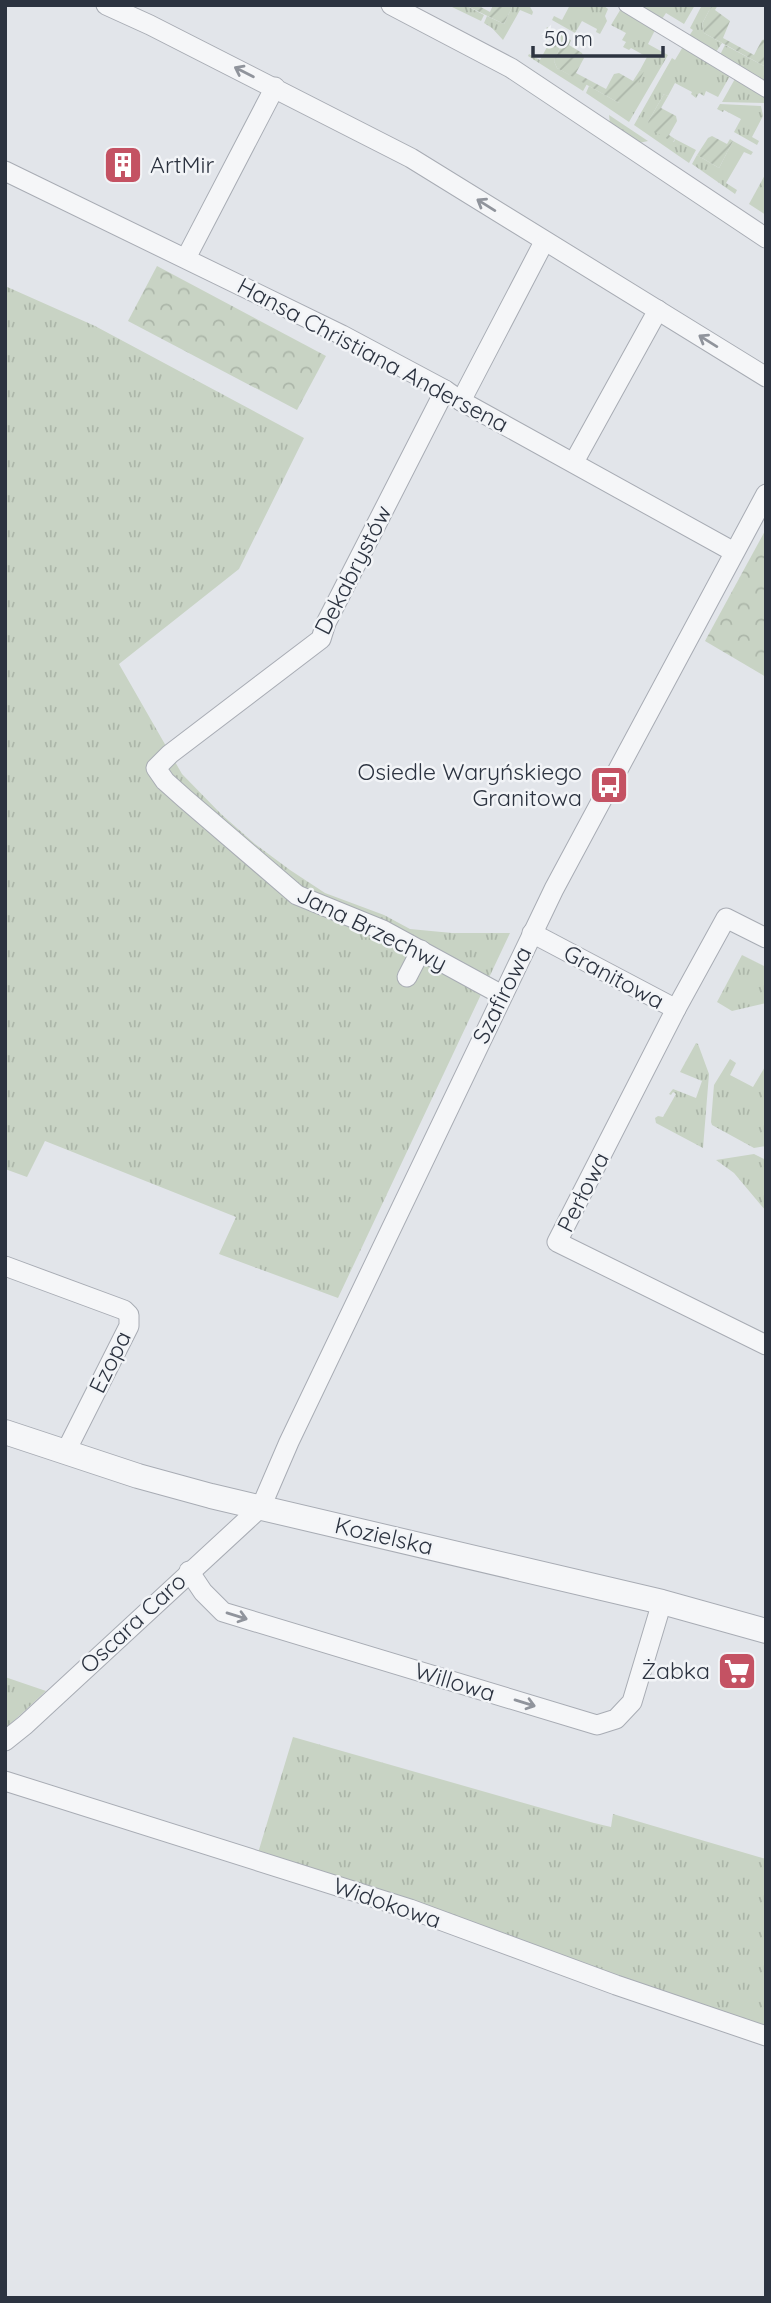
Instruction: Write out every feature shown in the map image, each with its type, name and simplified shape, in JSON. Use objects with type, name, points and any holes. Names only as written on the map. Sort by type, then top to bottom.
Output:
[{"type":"street","points":[[106,5],[275,87],[411,158],[766,377]]},
{"type":"street","points":[[391,5],[511,68],[766,238]]},
{"type":"street","points":[[626,5],[766,90]]},
{"type":"street","points":[[186,258],[275,87]]},
{"type":"street","name":"Hansa Christiana Andersena","points":[[5,171],[342,335],[734,552]]},
{"type":"street","name":"Dekabrystów","points":[[156,768],[170,754],[321,639],[326,623],[453,396],[544,242]]},
{"type":"street","points":[[573,462],[658,310]]},
{"type":"street","name":"Szafirowa","points":[[261,1507],[289,1442],[532,933],[766,494]]},
{"type":"street","name":"Jana Brzechwy","points":[[156,768],[165,781],[297,895],[383,930],[502,995]]},
{"type":"street","name":"Granitowa","points":[[532,933],[676,1009],[726,918],[766,938]]},
{"type":"street","points":[[407,977],[421,950]]},
{"type":"street","name":"Perłowa","points":[[676,1009],[557,1242],[766,1345]]},
{"type":"street","name":"Ezopa","points":[[5,1266],[124,1310],[129,1315],[129,1326],[65,1453]]},
{"type":"street","name":"Kozielska","points":[[5,1432],[138,1476],[662,1602],[766,1631]]},
{"type":"street","name":"Oscara Caro","points":[[5,1741],[261,1507]]},
{"type":"street","name":"Willowa","points":[[189,1572],[203,1592],[223,1612],[597,1725],[616,1719],[632,1702],[662,1602]]},
{"type":"street","name":"Widokowa","points":[[5,1781],[410,1909],[616,1985],[766,2036]]},
{"type":"green space","points":[[465,5],[484,15],[481,21],[452,7]]},
{"type":"green space","points":[[465,5],[477,5],[490,12],[493,5],[513,5],[504,24]]},
{"type":"green space","points":[[513,5],[529,5],[533,12],[532,15],[520,10],[503,40],[484,23],[487,16],[504,24]]},
{"type":"green space","points":[[570,5],[603,5],[608,9],[605,16],[607,21],[600,34],[596,32],[597,29],[582,21],[575,33],[552,20],[554,16],[562,20]]},
{"type":"green space","points":[[638,5],[695,5],[684,24],[666,13],[662,19]]},
{"type":"green space","points":[[702,5],[712,5],[702,24],[704,33],[722,43],[716,52],[689,36],[693,30],[690,28]]},
{"type":"green space","points":[[712,5],[718,5],[715,10],[730,21],[723,38],[754,55],[762,40],[766,39],[766,67],[704,33],[702,24]]},
{"type":"green space","points":[[622,7],[656,28],[648,44],[668,55],[629,122],[586,93],[589,86],[619,103],[643,72],[640,70],[647,57],[631,48],[629,50],[623,47],[626,42],[622,40],[626,33],[611,25]]},
{"type":"green space","points":[[547,27],[565,37],[554,61],[557,68],[587,84],[583,91],[528,56],[529,54],[540,60],[553,36],[545,31]]},
{"type":"green space","points":[[565,37],[571,40],[569,45],[582,53],[584,58],[576,73],[606,89],[614,74],[619,73],[633,81],[640,70],[644,72],[629,100],[619,103],[557,68],[554,61]]},
{"type":"green space","points":[[684,45],[731,74],[718,97],[706,91],[704,96],[699,93],[696,98],[692,92],[675,83],[668,96],[664,94],[648,122],[674,142],[675,139],[696,150],[689,163],[634,125],[672,58],[675,60]]},
{"type":"green space","points":[[725,45],[766,67],[766,83],[720,55]]},
{"type":"green space","points":[[736,77],[766,95],[765,103],[722,102]]},
{"type":"green space","points":[[664,94],[668,96],[661,108],[676,116],[677,121],[669,135],[675,139],[673,142],[651,130],[648,122]]},
{"type":"green space","points":[[720,104],[761,106],[763,116],[752,137],[759,141],[757,145],[734,132],[741,119],[717,109]]},
{"type":"green space","points":[[609,115],[648,141],[639,143],[610,124]]},
{"type":"green space","points":[[712,136],[727,144],[730,139],[733,141],[719,168],[697,155]]},
{"type":"green space","points":[[733,141],[753,152],[751,155],[744,152],[726,183],[737,190],[735,194],[692,164],[697,155],[719,168]]},
{"type":"green space","points":[[766,173],[766,215],[749,204]]},
{"type":"green space","points":[[157,266],[326,356],[297,410],[128,321]]},
{"type":"green space","points":[[5,286],[95,326],[304,438],[239,569],[119,664],[182,774],[255,844],[325,893],[384,915],[410,929],[452,933],[510,933],[338,1298],[219,1254],[236,1217],[45,1141],[27,1177],[5,1169]]},
{"type":"green space","points":[[766,529],[766,677],[705,641]]},
{"type":"green space","points":[[742,955],[766,967],[766,1003],[732,1011],[717,1002]]},
{"type":"green space","points":[[696,1043],[709,1074],[703,1148],[656,1123],[655,1118],[663,1117],[676,1094],[669,1094],[673,1089],[696,1098],[702,1081],[680,1072]]},
{"type":"green space","points":[[730,1059],[736,1063],[730,1075],[753,1087],[766,1065],[766,1146],[754,1148],[712,1125],[714,1085]]},
{"type":"green space","points":[[754,1154],[766,1160],[766,1211],[734,1173],[716,1160]]},
{"type":"green space","points":[[5,1677],[46,1691],[5,1729]]},
{"type":"green space","points":[[293,1737],[594,1823],[611,1827],[613,1814],[766,1859],[766,2030],[258,1853]]},
{"type":"place","name":"ArtMir","points":[[123,165]]},
{"type":"place","name":"Osiedle Waryńskiego Granitowa","points":[[609,785]]},
{"type":"place","name":"Żabka","points":[[737,1671]]}]
